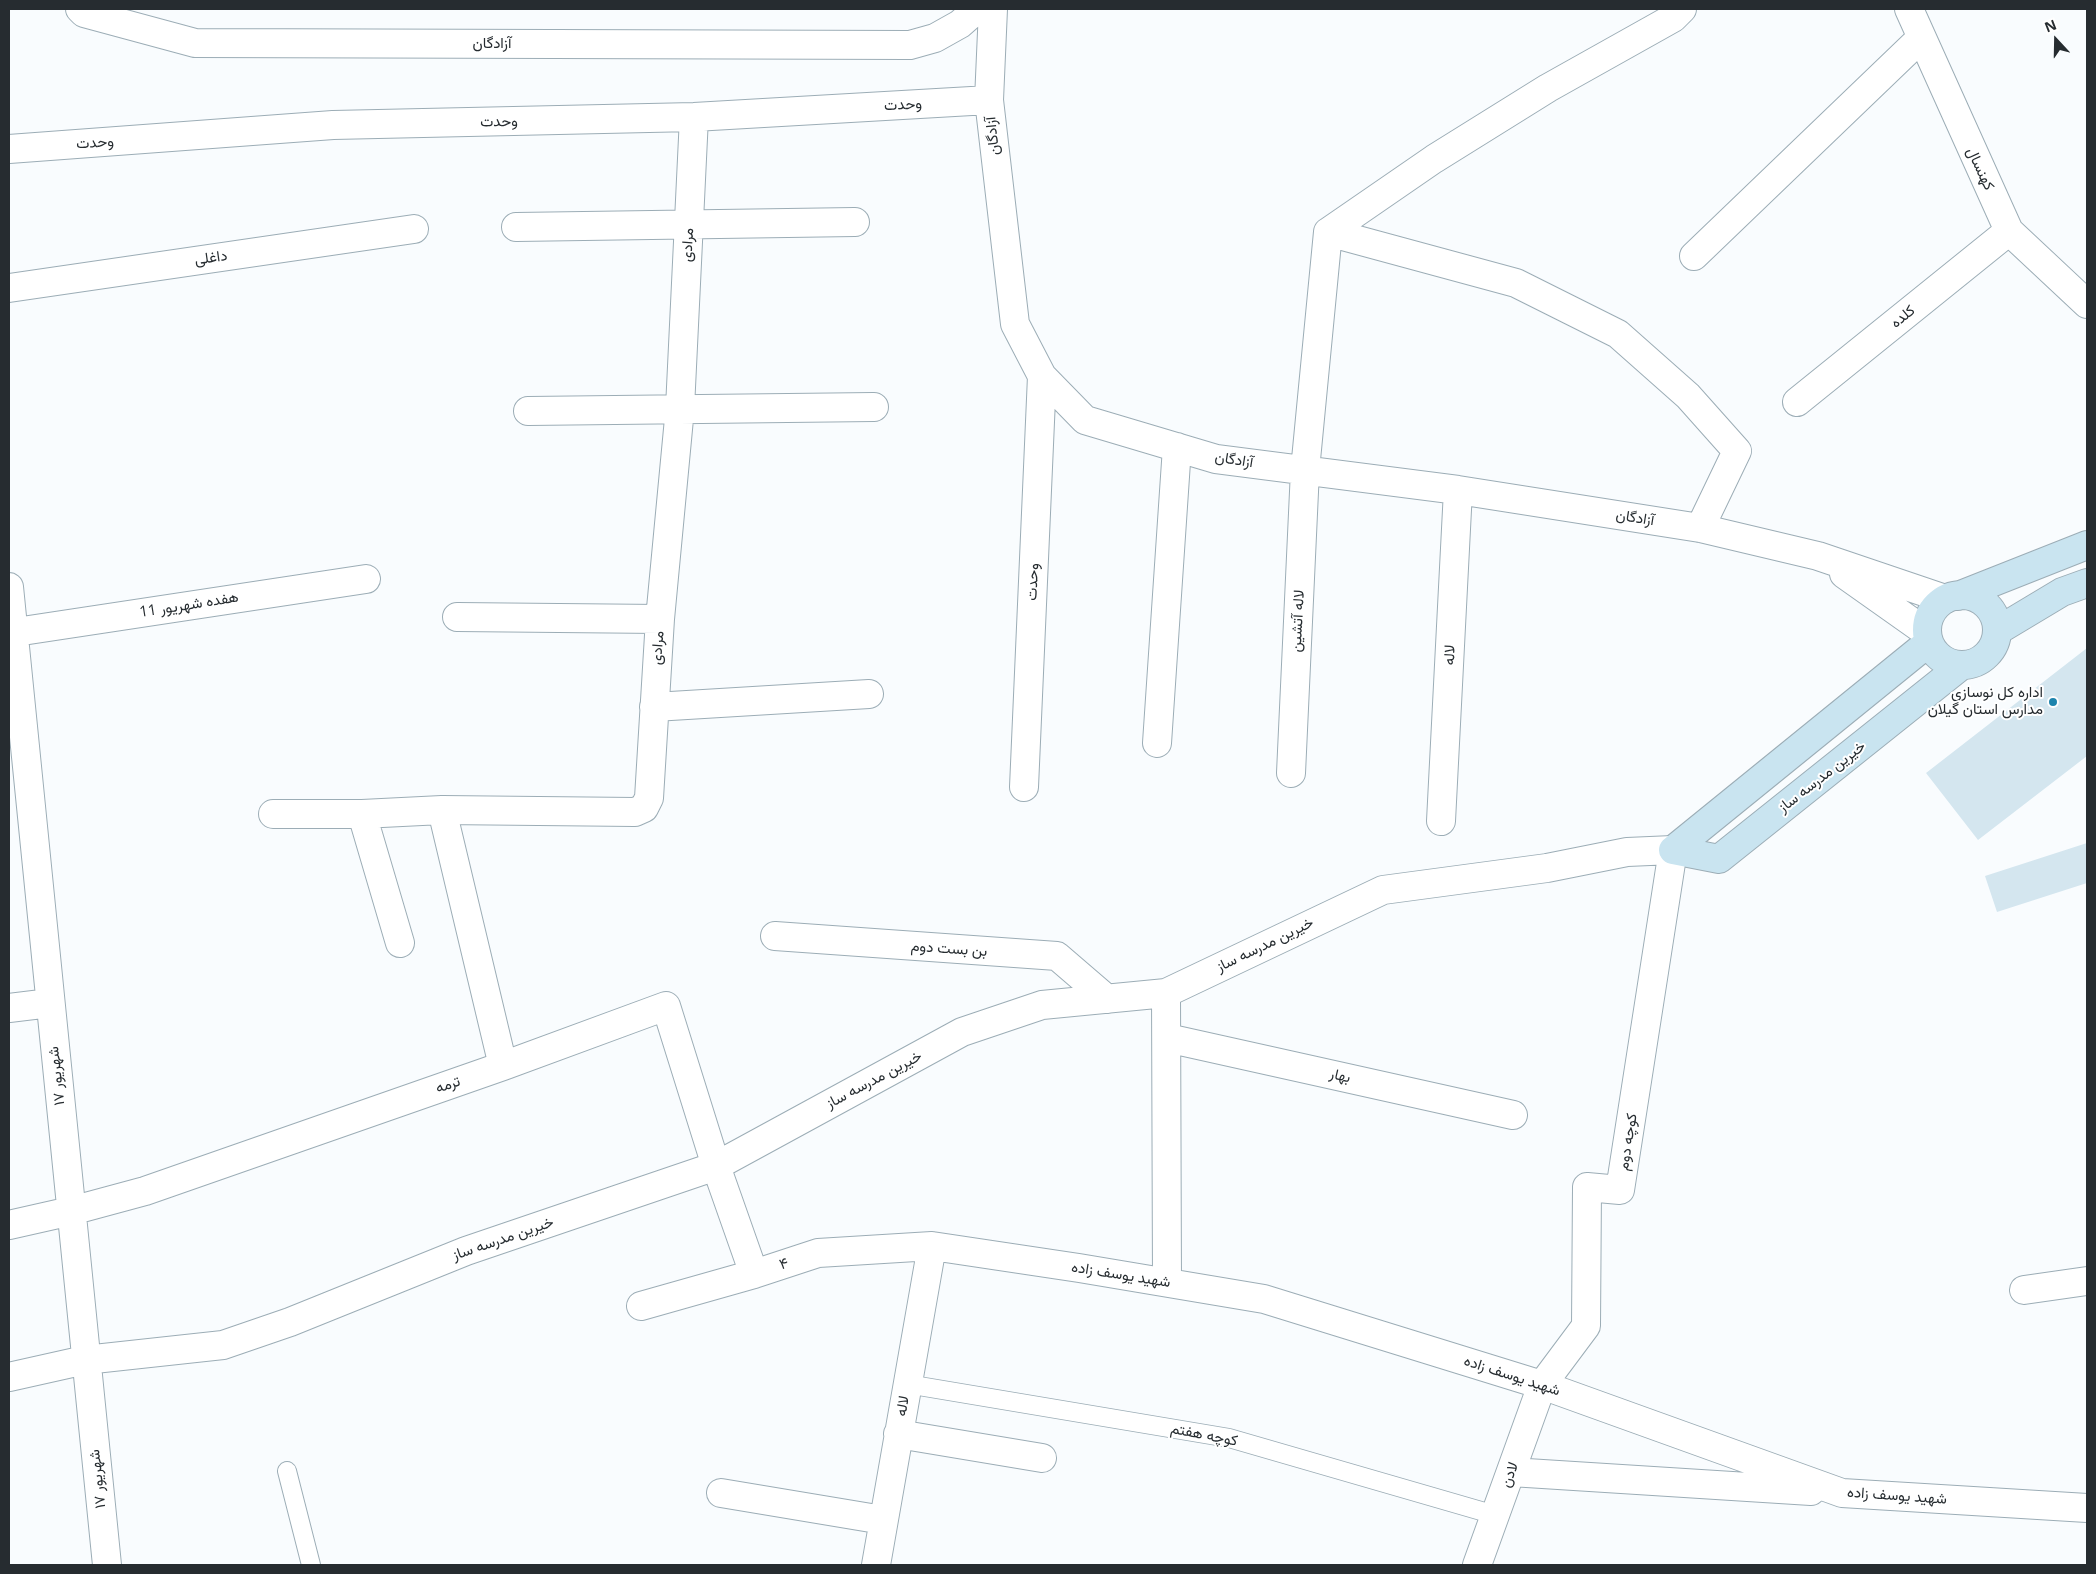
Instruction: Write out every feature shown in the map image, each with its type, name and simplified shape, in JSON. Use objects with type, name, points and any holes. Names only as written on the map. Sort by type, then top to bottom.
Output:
[{"type":"main road","points":[[1951,598],[1970,597],[1981,601],[1990,609],[1995,619],[1997,631],[1994,645],[1985,657],[1973,664],[1962,666],[1945,662],[1927,638],[1928,619],[1935,608],[1951,598],[2087,546]]},
{"type":"main road","points":[[1997,631],[2062,592],[2087,583]]},
{"type":"main road","points":[[1673,850],[1927,638]]},
{"type":"main road","name":"خیرین مدرسه ساز","points":[[1673,850],[1719,858],[1962,666]]},
{"type":"street","name":"آزادگان","points":[[80,9],[84,13],[195,43],[910,45],[935,38],[960,24],[977,9]]},
{"type":"street","name":"آزادگان","points":[[993,9],[989,100],[1014,324],[1042,376],[1085,420],[1216,459],[1458,490],[1700,528],[1818,556],[1951,598]]},
{"type":"street","points":[[1328,232],[1434,159],[1548,88],[1673,18],[1682,9]]},
{"type":"street","name":"کهنسال","points":[[1909,9],[2009,231],[2087,304]]},
{"type":"street","points":[[1694,256],[1921,38]]},
{"type":"street","name":"وحدت","points":[[9,150],[334,126],[694,117],[989,100]]},
{"type":"street","name":"مرادی","points":[[274,814],[362,814],[442,810],[635,812],[644,808],[649,798],[660,619],[680,408],[694,117]]},
{"type":"street","points":[[516,227],[855,222]]},
{"type":"street","name":"داغلی","points":[[9,288],[414,229]]},
{"type":"street","name":"کلده","points":[[1797,402],[2009,231]]},
{"type":"street","points":[[1328,232],[1516,283],[1618,334],[1688,396],[1737,451],[1700,528]]},
{"type":"street","name":"لاله آتشین","points":[[1291,773],[1305,470],[1328,232]]},
{"type":"street","name":"وحدت","points":[[1024,787],[1042,376]]},
{"type":"street","points":[[528,411],[874,407]]},
{"type":"street","points":[[1157,743],[1177,447]]},
{"type":"street","name":"لاله","points":[[1441,820],[1458,490]]},
{"type":"street","name":"آزادگان","points":[[1818,556],[1927,638]]},
{"type":"street","name":"هفده شهریور 11","points":[[11,632],[366,579]]},
{"type":"street","name":"۱۷ شهریور","points":[[9,587],[11,632],[107,1565]]},
{"type":"street","points":[[457,617],[660,619]]},
{"type":"street","points":[[654,707],[869,694]]},
{"type":"street","points":[[442,810],[503,1066]]},
{"type":"street","points":[[362,814],[400,943]]},
{"type":"street","name":"خیرین مدرسه ساز","points":[[9,1377],[85,1360],[223,1345],[290,1322],[466,1250],[716,1166],[962,1032],[1042,1005],[1166,993],[1383,890],[1547,868],[1627,852],[1673,850]]},
{"type":"street","name":"کوچه دوم","points":[[1542,1385],[1586,1326],[1587,1187],[1620,1190],[1673,850]]},
{"type":"street","name":"بن بست دوم","points":[[775,936],[1057,956],[1107,999]]},
{"type":"street","points":[[1166,993],[1167,1282]]},
{"type":"street","points":[[9,1008],[50,1003]]},
{"type":"street","name":"ترمه","points":[[9,1225],[145,1191],[503,1066],[666,1006],[716,1166]]},
{"type":"street","name":"بهار","points":[[1167,1038],[1513,1115]]},
{"type":"street","points":[[716,1166],[754,1274]]},
{"type":"street","name":"لاله","points":[[876,1565],[932,1246]]},
{"type":"street","name":"شهید یوسف زاده","points":[[932,1246],[1264,1299],[1542,1385],[1842,1493],[2087,1508]]},
{"type":"street","name":"۴","points":[[640,1306],[754,1274],[818,1253],[932,1246]]},
{"type":"street","points":[[2024,1290],[2087,1281]]},
{"type":"street","name":"لادن","points":[[1477,1565],[1542,1385]]},
{"type":"street","points":[[898,1434],[1042,1458]]},
{"type":"street","points":[[1511,1472],[1842,1493]]},
{"type":"street","points":[[721,1492],[884,1520]]},
{"type":"lane","name":"کوچه هفتم","points":[[907,1384],[1229,1438],[1495,1515]]},
{"type":"lane","points":[[286,1470],[311,1565]]},
{"type":"building","name":"اداره کل نوسازی مدارس استان گیلان","points":[[2087,648],[2087,756],[1978,840],[1926,773]]},
{"type":"building","points":[[2087,843],[2087,883],[1997,912],[1985,876]]},
{"type":"place","name":"اداره کل نوسازی مدارس استان گیلان","points":[[2053,702]]}]
